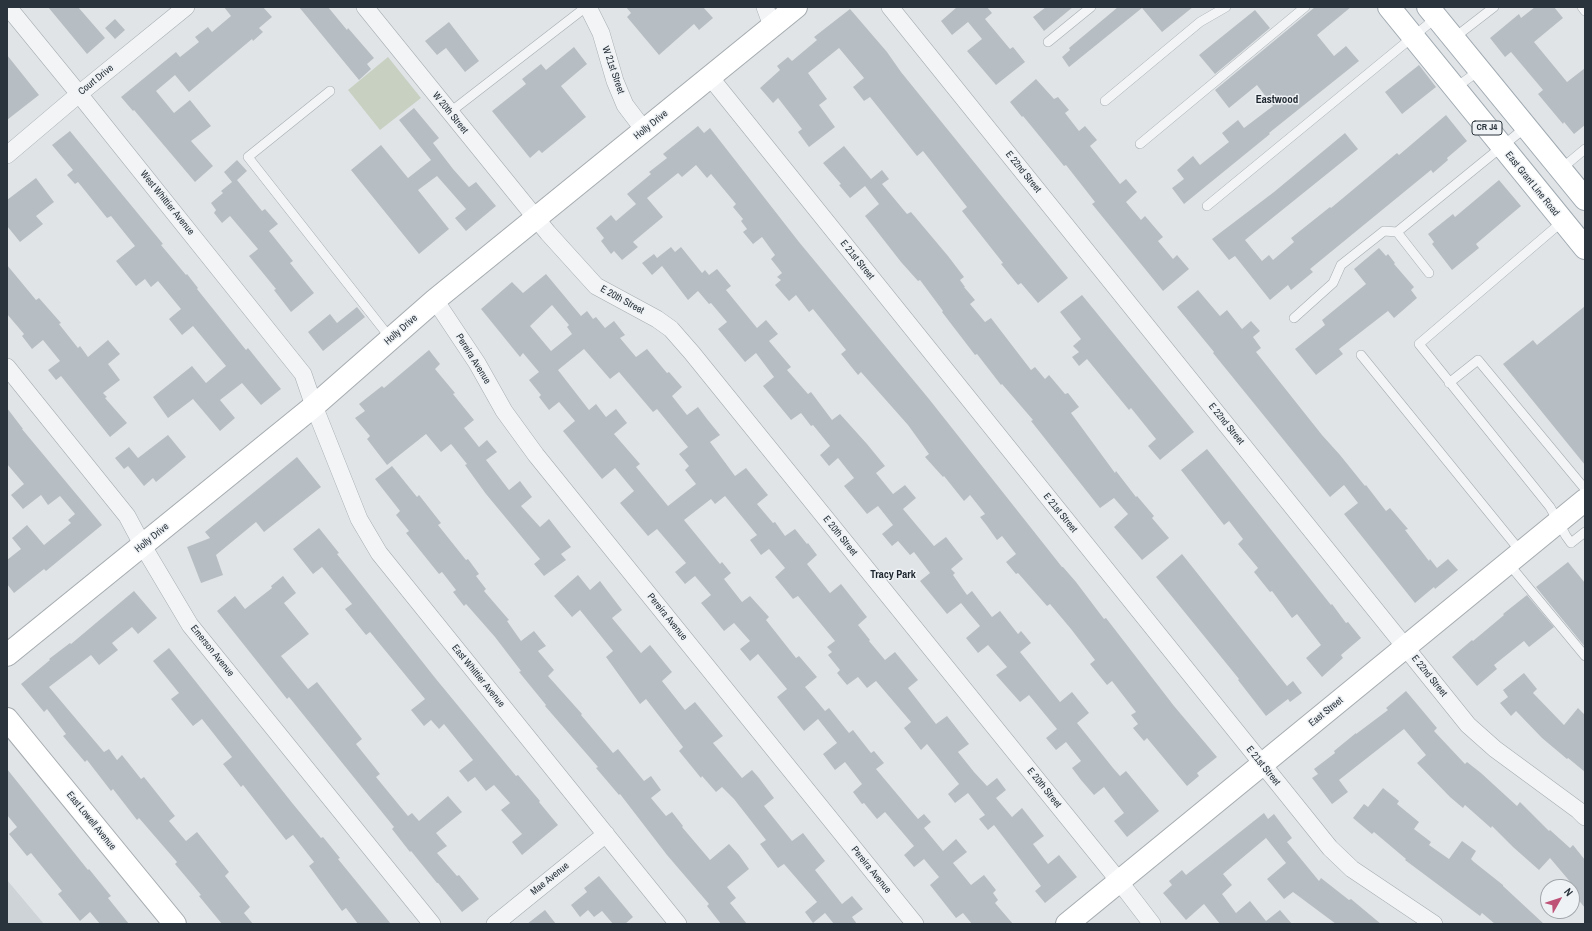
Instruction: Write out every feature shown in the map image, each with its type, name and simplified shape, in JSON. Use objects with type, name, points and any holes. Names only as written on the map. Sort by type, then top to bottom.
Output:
[{"type":"street","name":"West Whittier Avenue","points":[[8,7],[303,374],[314,406]]},
{"type":"street","name":"Court Drive","points":[[7,155],[186,7]]},
{"type":"street","name":"W 20th Street","points":[[365,7],[449,113],[536,218]]},
{"type":"street","name":"W 21st Street","points":[[587,7],[601,33],[615,81],[625,104],[644,130]]},
{"type":"street","name":"Holly Drive","points":[[7,655],[314,406],[435,300],[710,77],[769,17],[796,7]]},
{"type":"street","name":"E 22nd Street","points":[[890,7],[1468,724],[1495,749],[1578,810],[1585,817]]},
{"type":"street","name":"East Grant Line Road","points":[[1389,7],[1585,248]]},
{"type":"street","name":"CR J4","points":[[1432,12],[1561,169],[1582,191]]},
{"type":"street","name":"E 21st Street","points":[[710,77],[1330,848],[1352,869],[1434,924]]},
{"type":"street","name":"E 20th Street","points":[[536,218],[596,286],[657,319],[671,329],[1119,881],[1152,924]]},
{"type":"street","name":"Pereira Avenue","points":[[435,300],[477,363],[504,411],[536,455],[915,924]]},
{"type":"street","name":"Emerson Avenue","points":[[7,367],[127,516],[190,625],[432,924]]},
{"type":"street","name":"East Whittier Avenue","points":[[314,406],[359,519],[379,553],[678,924]]},
{"type":"street","name":"East Street","points":[[1067,924],[1515,558],[1555,514],[1585,500]]},
{"type":"street","name":"East Lowell Avenue","points":[[7,719],[175,924]]},
{"type":"street","name":"Mae Avenue","points":[[494,924],[606,834]]},
{"type":"lane","points":[[449,113],[587,7]]},
{"type":"lane","points":[[1048,42],[1092,7]]},
{"type":"lane","points":[[1105,101],[1200,22],[1226,7]]},
{"type":"lane","points":[[1140,144],[1305,7]]},
{"type":"lane","points":[[1454,38],[1494,7]]},
{"type":"lane","points":[[1207,206],[1413,36],[1432,12]]},
{"type":"lane","points":[[1455,88],[1480,70]]},
{"type":"lane","points":[[330,92],[248,157],[391,339]]},
{"type":"lane","points":[[1294,318],[1334,283],[1341,265],[1384,231],[1397,232],[1526,127]]},
{"type":"lane","points":[[1561,169],[1585,149]]},
{"type":"lane","points":[[1563,221],[1419,344],[1555,514],[1571,543],[1585,532]]},
{"type":"lane","points":[[1397,232],[1429,273]]},
{"type":"lane","points":[[1361,355],[1515,558],[1585,656]]},
{"type":"lane","points":[[1449,383],[1478,360],[1585,489]]},
{"type":"shaded area","points":[[388,57],[421,98],[380,130],[348,90]]},
{"type":"shaded area","points":[[7,880],[44,924],[7,924]]},
{"type":"building","points":[[48,7],[78,7],[105,38],[87,54]]},
{"type":"building","points":[[224,7],[263,7],[272,17],[259,28],[263,32],[253,41],[252,39],[189,92],[175,75],[156,91],[174,113],[190,100],[211,126],[191,141],[213,166],[195,182],[134,110],[133,111],[121,97],[176,52],[180,57],[199,42],[195,37],[208,27],[212,32],[231,16]]},
{"type":"building","points":[[299,7],[328,7],[347,30],[348,28],[374,58],[367,64],[371,69],[359,80]]},
{"type":"building","points":[[626,7],[703,7],[713,18],[699,30],[694,24],[659,55],[627,17],[631,13]]},
{"type":"building","points":[[957,7],[987,7],[992,13],[985,19],[1010,49],[1013,47],[1025,62],[996,85],[967,51],[982,39],[968,22],[952,35],[941,21]]},
{"type":"building","points":[[1046,7],[1073,7],[1044,31],[1033,17]]},
{"type":"building","points":[[1118,7],[1193,7],[1162,32],[1142,8],[1069,67],[1062,57],[1070,50],[1069,48]]},
{"type":"building","points":[[1315,7],[1351,7],[1317,35],[1334,56],[1346,46],[1359,61],[1184,204],[1172,188],[1184,179],[1177,170],[1193,156],[1200,165],[1229,142],[1222,133],[1238,120],[1244,128],[1273,106],[1257,85],[1229,108],[1215,90]]},
{"type":"building","points":[[1535,7],[1554,7],[1563,18],[1534,42],[1567,82],[1585,68],[1585,125],[1574,134],[1564,122],[1563,124],[1538,94],[1543,90],[1511,52],[1505,57],[1490,38],[1519,14],[1521,18]]},
{"type":"building","points":[[850,9],[887,52],[901,72],[1068,278],[1038,303],[1021,283],[1018,285],[1001,264],[1003,263],[962,211],[967,207],[923,151],[917,156],[870,97],[864,101],[853,87],[864,78],[839,48],[808,73],[827,99],[819,105],[835,127],[809,147],[798,132],[802,129],[778,98],[773,103],[760,88],[780,70],[777,66],[788,57],[792,61],[817,40],[814,37]]},
{"type":"building","points":[[1255,10],[1270,28],[1215,74],[1199,55]]},
{"type":"building","points":[[115,19],[125,30],[115,39],[105,28]]},
{"type":"building","points":[[449,22],[479,61],[465,72],[446,48],[437,55],[425,41]]},
{"type":"building","points":[[574,47],[587,64],[561,86],[586,117],[542,153],[539,150],[530,158],[492,111],[526,84],[522,79],[541,64],[546,70]]},
{"type":"building","points":[[7,55],[39,95],[7,120]]},
{"type":"building","points":[[1419,65],[1436,87],[1402,114],[1385,92]]},
{"type":"building","points":[[1036,79],[1054,99],[1058,97],[1069,110],[1065,113],[1079,131],[1085,126],[1097,140],[1090,146],[1120,184],[1126,179],[1137,192],[1126,202],[1141,220],[1145,216],[1163,237],[1158,241],[1173,259],[1177,255],[1189,269],[1163,291],[1092,204],[1095,202],[1066,165],[1064,166],[1010,102]]},
{"type":"building","points":[[414,108],[439,138],[433,143],[453,169],[469,187],[476,182],[496,206],[466,231],[455,218],[466,209],[437,176],[418,190],[449,229],[419,254],[351,170],[381,145],[408,178],[431,160],[399,120]]},
{"type":"building","points":[[1446,115],[1467,141],[1447,158],[1448,160],[1433,173],[1431,170],[1310,269],[1313,272],[1291,290],[1288,285],[1270,300],[1235,256],[1229,260],[1212,239],[1274,192],[1345,133],[1358,149],[1245,240],[1262,261],[1269,255],[1273,260],[1294,242],[1291,238],[1330,207],[1331,208],[1397,153],[1399,155]]},
{"type":"building","points":[[698,126],[704,133],[710,128],[799,242],[929,399],[1062,567],[1076,582],[1104,619],[1106,618],[1174,706],[1217,757],[1197,773],[1199,776],[1187,786],[1147,738],[1144,741],[1133,728],[1138,724],[1131,715],[1136,712],[1112,681],[1107,685],[1090,664],[1095,660],[1071,629],[1050,604],[1047,606],[1018,573],[1016,574],[1006,562],[1016,554],[1002,536],[997,540],[980,517],[985,514],[970,495],[964,501],[944,476],[943,477],[925,457],[929,454],[908,425],[861,372],[858,375],[841,354],[846,350],[813,309],[809,312],[796,295],[789,301],[775,285],[781,280],[777,277],[782,273],[771,259],[775,255],[762,237],[753,244],[743,232],[747,229],[741,221],[743,219],[733,207],[736,204],[711,174],[707,178],[696,165],[682,177],[678,173],[647,198],[663,217],[633,242],[638,247],[622,260],[614,251],[611,254],[601,241],[604,238],[596,228],[611,215],[616,221],[636,204],[627,194],[651,174],[649,172],[667,158],[663,154]]},
{"type":"building","points":[[70,131],[163,244],[161,245],[186,275],[187,274],[198,288],[197,289],[246,350],[248,348],[281,389],[261,405],[242,383],[220,400],[235,418],[220,431],[193,399],[168,418],[153,397],[192,366],[206,383],[226,366],[193,326],[182,335],[169,319],[181,309],[158,281],[151,287],[145,279],[136,286],[116,261],[135,246],[111,216],[107,218],[78,182],[75,184],[67,175],[73,170],[52,145]]},
{"type":"building","points":[[844,146],[871,179],[882,170],[889,179],[882,184],[907,214],[911,212],[964,277],[960,280],[975,300],[970,304],[985,322],[991,318],[1031,370],[1035,367],[1045,379],[1049,375],[1065,394],[1068,393],[1079,407],[1071,413],[1115,473],[1116,471],[1136,497],[1137,496],[1154,516],[1152,518],[1169,538],[1142,560],[1114,527],[1128,514],[1114,498],[1100,508],[1031,421],[1033,420],[1002,384],[1001,385],[977,354],[975,355],[920,280],[918,281],[901,262],[865,216],[879,204],[865,186],[850,198],[839,185],[841,184],[823,163]]},
{"type":"building","points":[[237,160],[247,171],[237,180],[262,211],[265,209],[278,224],[269,231],[293,261],[290,263],[314,293],[291,312],[274,290],[276,289],[249,256],[258,249],[230,216],[222,223],[214,213],[216,210],[211,203],[223,193],[221,191],[232,182],[224,172]]},
{"type":"building","points":[[36,178],[54,202],[36,216],[43,224],[20,242],[7,226],[7,200]]},
{"type":"building","points":[[1499,180],[1521,206],[1476,244],[1479,248],[1452,270],[1432,244],[1434,242],[1428,234],[1453,214],[1455,217]]},
{"type":"building","points":[[671,247],[675,252],[681,247],[702,273],[705,270],[709,275],[717,269],[731,286],[726,290],[757,328],[766,320],[778,334],[769,341],[791,367],[787,370],[808,394],[811,392],[832,420],[840,414],[867,444],[885,466],[876,473],[893,494],[905,485],[916,498],[903,509],[934,546],[946,537],[963,559],[951,569],[955,573],[953,575],[967,595],[972,591],[992,617],[1000,611],[1018,634],[1021,631],[1031,643],[1020,652],[1060,702],[1072,692],[1089,713],[1077,723],[1120,776],[1126,771],[1159,811],[1127,837],[1114,821],[1124,813],[1104,787],[1094,795],[1072,768],[1081,761],[1066,742],[1056,750],[1046,738],[1057,729],[1029,695],[1020,702],[996,675],[1007,667],[988,645],[978,653],[966,638],[980,626],[961,603],[947,614],[920,581],[930,573],[914,552],[910,555],[898,541],[892,546],[882,534],[893,525],[878,506],[867,514],[844,486],[854,478],[838,458],[829,466],[820,455],[830,446],[801,413],[791,420],[763,386],[774,377],[756,353],[745,362],[718,329],[727,322],[711,303],[709,304],[698,291],[688,300],[662,266],[652,275],[642,263],[654,254],[657,258]]},
{"type":"building","points":[[1379,248],[1386,256],[1388,254],[1395,263],[1394,264],[1414,287],[1411,290],[1417,298],[1394,318],[1388,311],[1339,349],[1343,354],[1316,375],[1295,349],[1325,325],[1322,320],[1366,284],[1354,269]]},
{"type":"building","points":[[7,265],[36,300],[39,298],[61,323],[59,324],[78,348],[80,346],[88,357],[108,340],[120,354],[108,364],[120,380],[103,393],[107,397],[105,398],[127,423],[110,437],[61,376],[56,380],[48,370],[60,361],[43,340],[32,349],[22,336],[24,334],[7,314]]},
{"type":"building","points":[[546,274],[581,316],[587,311],[593,319],[596,317],[605,328],[614,321],[625,335],[620,338],[636,357],[647,349],[667,373],[669,372],[682,387],[672,396],[687,415],[698,407],[720,435],[710,442],[735,476],[746,468],[768,495],[757,504],[773,523],[775,522],[785,536],[795,529],[807,544],[808,543],[817,555],[807,564],[830,593],[841,584],[867,617],[858,625],[870,640],[869,641],[885,660],[895,652],[918,680],[908,688],[936,724],[947,716],[969,744],[958,752],[974,772],[987,786],[997,778],[1006,790],[996,798],[1012,817],[1022,808],[1044,836],[1033,844],[1048,864],[1059,855],[1077,877],[1045,903],[1035,891],[1041,886],[994,825],[988,830],[979,819],[985,815],[968,793],[955,803],[948,794],[959,784],[927,744],[921,750],[904,728],[911,722],[876,681],[867,688],[858,677],[847,685],[837,673],[840,670],[828,655],[832,652],[827,647],[835,641],[798,596],[793,599],[775,577],[785,568],[769,549],[761,555],[750,540],[757,535],[725,496],[715,504],[711,499],[684,520],[720,564],[722,562],[731,573],[724,579],[742,602],[750,596],[769,617],[766,620],[796,658],[799,656],[817,677],[805,687],[825,711],[829,708],[849,733],[853,730],[871,753],[874,751],[884,763],[876,769],[918,819],[924,814],[931,822],[924,828],[943,851],[956,839],[967,852],[953,863],[971,885],[984,875],[996,890],[993,893],[998,900],[995,903],[1013,924],[972,924],[963,913],[956,918],[930,885],[939,877],[924,859],[914,867],[904,855],[914,846],[885,812],[877,819],[864,803],[862,804],[853,792],[862,784],[845,762],[835,770],[823,754],[837,743],[818,719],[804,731],[777,697],[787,689],[758,654],[750,661],[740,649],[750,641],[734,623],[724,631],[701,603],[711,595],[695,576],[685,584],[675,572],[686,563],[657,529],[648,536],[620,503],[634,491],[615,468],[602,479],[563,431],[575,421],[559,402],[549,410],[539,397],[541,395],[529,380],[539,372],[523,353],[520,357],[481,309],[512,282],[523,293]],"holes":[[[552,305],[569,325],[567,327],[572,334],[551,351],[530,326]],[[584,349],[610,379],[619,372],[653,412],[657,409],[688,447],[679,454],[689,466],[685,470],[696,484],[668,506],[636,467],[640,464],[614,434],[627,423],[616,409],[606,417],[596,404],[589,410],[558,370]]]},
{"type":"building","points":[[1198,290],[1220,316],[1227,310],[1242,329],[1251,321],[1260,331],[1253,337],[1261,348],[1256,352],[1322,435],[1365,486],[1366,485],[1386,511],[1390,508],[1408,529],[1405,530],[1429,561],[1430,559],[1437,568],[1448,559],[1458,570],[1415,603],[1344,514],[1358,503],[1344,485],[1330,497],[1177,307]]},
{"type":"building","points":[[1082,295],[1194,432],[1160,460],[1148,446],[1156,439],[1131,408],[1129,410],[1087,359],[1079,366],[1072,357],[1079,352],[1073,346],[1081,339],[1060,312]]},
{"type":"building","points":[[1585,306],[1585,465],[1503,364],[1533,340],[1537,345]]},
{"type":"building","points":[[357,307],[365,317],[323,351],[308,332],[330,314],[337,323]]},
{"type":"building","points":[[429,350],[440,364],[435,369],[455,393],[453,394],[474,420],[464,428],[479,447],[487,440],[497,452],[486,460],[509,490],[520,481],[532,497],[521,506],[540,527],[549,519],[571,547],[561,554],[566,560],[544,576],[534,564],[540,559],[486,494],[465,465],[467,464],[451,444],[441,452],[426,434],[387,465],[367,439],[370,436],[355,418],[365,411],[359,404],[382,386],[384,388]]},
{"type":"building","points":[[7,408],[22,429],[102,525],[46,571],[44,569],[14,593],[7,584],[7,560],[21,549],[12,538],[27,525],[44,545],[71,523],[68,520],[75,514],[60,496],[48,505],[41,495],[23,509],[11,495],[24,484],[7,464]]},
{"type":"building","points":[[168,435],[186,457],[156,482],[153,478],[144,486],[128,466],[124,469],[115,458],[129,447],[138,458]]},
{"type":"building","points":[[1207,449],[1331,605],[1332,604],[1346,623],[1348,622],[1361,638],[1341,655],[1343,658],[1322,677],[1306,658],[1321,645],[1297,614],[1292,618],[1272,591],[1270,592],[1254,572],[1258,568],[1238,544],[1243,539],[1229,521],[1224,525],[1181,470]]},
{"type":"building","points":[[297,457],[321,487],[264,532],[256,522],[216,555],[223,575],[201,583],[187,547],[210,538],[205,532]]},
{"type":"building","points":[[392,466],[417,497],[419,495],[441,523],[438,525],[466,560],[468,559],[479,574],[476,576],[486,589],[484,591],[509,620],[507,621],[521,641],[534,631],[546,646],[538,651],[554,670],[548,676],[582,714],[581,715],[613,753],[618,749],[644,781],[651,776],[661,790],[651,798],[666,816],[672,812],[683,826],[682,827],[710,860],[729,844],[739,855],[749,869],[727,887],[736,898],[730,903],[747,924],[721,924],[707,906],[709,904],[667,855],[620,794],[619,795],[596,768],[598,767],[545,706],[546,705],[519,672],[521,671],[495,637],[466,604],[464,606],[453,592],[456,590],[442,572],[439,574],[406,533],[409,531],[396,515],[400,511],[375,479]]},
{"type":"building","points":[[319,528],[339,553],[337,554],[436,679],[516,776],[518,775],[540,801],[539,802],[558,825],[522,855],[512,842],[522,834],[501,810],[510,803],[494,785],[486,791],[475,777],[468,782],[459,771],[473,760],[444,724],[439,729],[431,720],[424,726],[411,710],[425,699],[370,632],[366,635],[345,609],[352,604],[322,567],[313,574],[293,549]]},
{"type":"building","points":[[1182,554],[1287,686],[1293,681],[1302,693],[1290,702],[1288,699],[1266,716],[1238,680],[1239,679],[1156,577]]},
{"type":"building","points":[[1568,562],[1585,583],[1585,647],[1536,587]]},
{"type":"building","points":[[578,575],[590,590],[600,581],[622,610],[612,618],[641,653],[650,645],[672,672],[662,681],[685,710],[695,702],[723,736],[713,743],[742,778],[752,770],[759,778],[774,798],[764,806],[792,841],[803,833],[825,861],[815,870],[842,904],[852,896],[863,909],[852,917],[857,924],[834,924],[825,913],[813,923],[805,912],[817,902],[784,864],[778,868],[760,844],[766,840],[734,799],[722,787],[716,792],[702,776],[701,778],[679,751],[683,747],[646,699],[640,704],[606,657],[613,651],[580,610],[572,617],[554,596]]},
{"type":"building","points":[[283,576],[296,593],[284,603],[309,634],[281,656],[308,689],[317,682],[362,739],[356,744],[380,774],[376,777],[408,816],[412,813],[419,821],[448,796],[462,812],[436,833],[447,846],[437,853],[457,876],[459,875],[479,899],[462,912],[411,851],[410,852],[392,829],[394,827],[289,697],[287,699],[217,611],[235,596],[245,609],[272,588],[271,586]]},
{"type":"building","points":[[134,591],[157,618],[138,634],[132,627],[112,643],[118,650],[99,665],[91,655],[49,687],[104,752],[109,749],[117,760],[122,755],[141,779],[144,777],[175,816],[169,821],[186,841],[197,832],[229,872],[225,876],[250,907],[244,913],[253,924],[222,924],[199,896],[201,895],[175,864],[177,862],[139,818],[137,820],[113,789],[111,791],[87,760],[85,762],[63,736],[66,734],[47,709],[44,712],[21,684],[50,660],[49,659],[70,643],[71,644]]},
{"type":"building","points":[[1527,595],[1554,627],[1529,647],[1524,641],[1494,665],[1497,669],[1477,686],[1452,657]]},
{"type":"building","points":[[169,648],[293,804],[321,838],[323,837],[340,858],[338,859],[391,924],[358,924],[346,908],[342,911],[309,866],[314,862],[293,835],[286,840],[243,785],[241,787],[223,764],[232,757],[202,719],[193,726],[171,699],[179,693],[153,661]]},
{"type":"building","points":[[1524,673],[1537,689],[1533,693],[1564,725],[1578,708],[1585,715],[1585,772],[1542,738],[1516,711],[1511,716],[1500,703],[1508,697],[1503,690]]},
{"type":"building","points":[[1406,691],[1437,728],[1434,731],[1465,764],[1467,762],[1481,773],[1517,806],[1520,802],[1549,831],[1550,830],[1570,848],[1573,845],[1585,860],[1585,908],[1580,902],[1580,879],[1568,879],[1550,858],[1539,870],[1492,826],[1491,828],[1465,805],[1463,808],[1450,797],[1417,763],[1426,755],[1404,729],[1339,780],[1348,792],[1332,804],[1312,778],[1318,774],[1314,769],[1335,753],[1334,751],[1356,733],[1388,710],[1386,708]]},
{"type":"building","points":[[7,769],[88,870],[89,869],[111,896],[108,898],[129,924],[100,924],[90,912],[80,921],[58,894],[62,891],[31,853],[27,856],[9,834],[17,827],[7,815]]},
{"type":"building","points":[[1383,788],[1399,801],[1397,804],[1419,822],[1414,829],[1431,842],[1429,845],[1449,859],[1462,841],[1476,851],[1471,859],[1503,885],[1544,924],[1495,924],[1482,913],[1480,916],[1405,860],[1406,859],[1374,832],[1372,834],[1353,818],[1364,804],[1368,807]]},
{"type":"building","points":[[1264,813],[1268,819],[1274,814],[1292,838],[1287,842],[1319,881],[1321,878],[1349,900],[1351,899],[1381,924],[1336,924],[1293,892],[1284,899],[1267,879],[1286,863],[1266,838],[1223,874],[1232,885],[1222,894],[1236,913],[1250,901],[1266,921],[1280,910],[1292,924],[1220,924],[1204,904],[1186,920],[1163,893],[1172,885],[1169,881],[1182,870],[1186,875]]},
{"type":"building","points":[[599,876],[633,917],[625,924],[613,924],[602,911],[594,917],[588,910],[580,917],[571,905],[587,892],[584,888]]},
{"type":"building","points":[[545,910],[556,924],[527,924]]},
{"type":"district","name":"Eastwood","points":[[1277,100]]},
{"type":"district","name":"Tracy Park","points":[[893,575]]}]
